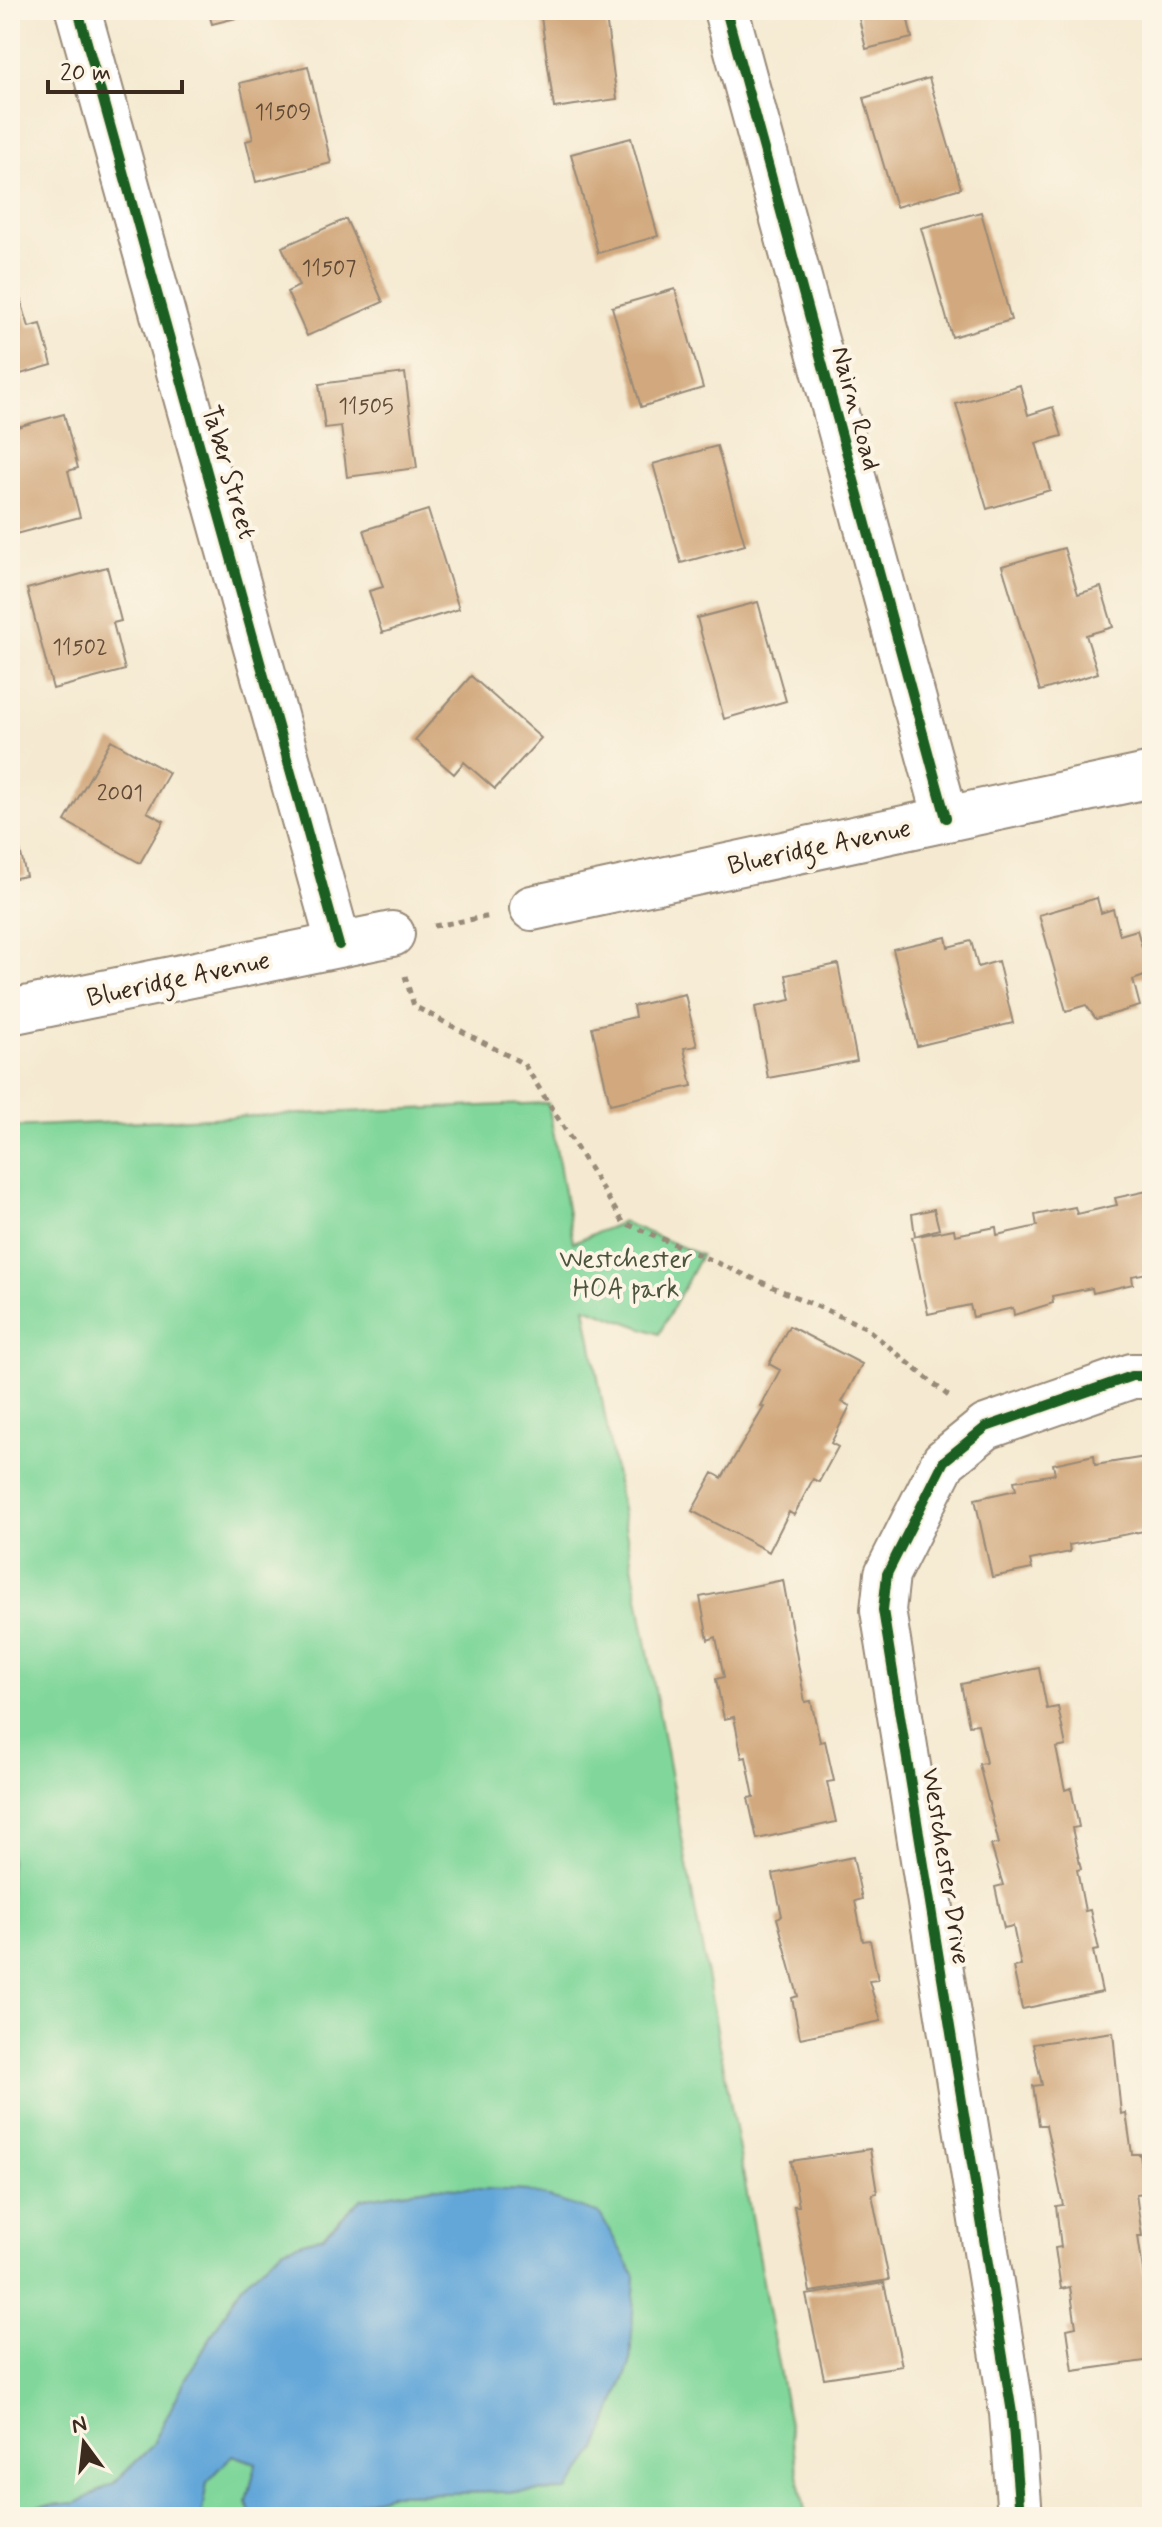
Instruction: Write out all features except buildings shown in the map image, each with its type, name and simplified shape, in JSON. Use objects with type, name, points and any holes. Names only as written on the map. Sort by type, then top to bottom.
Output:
[{"type":"street","name":"Taber Street","points":[[78,10],[339,945]]},
{"type":"street","name":"Nairn Road","points":[[726,10],[946,818]]},
{"type":"street","name":"Blueridge Avenue","points":[[532,908],[1152,775]]},
{"type":"street","name":"Blueridge Avenue","points":[[10,1012],[392,934]]},
{"type":"street","name":"Westchester Drive","points":[[1020,2517],[1012,2413],[883,1610],[887,1574],[944,1461],[986,1427],[1132,1376],[1152,1376]]},
{"type":"path","points":[[532,908],[392,934],[414,1006],[524,1064],[623,1222],[865,1327],[986,1427]]},
{"type":"green space","name":"Westchester HOA park","points":[[548,1103],[573,1242],[623,1222],[701,1255],[659,1334],[585,1307],[806,2517],[311,2517],[390,2494],[567,2491],[528,2191],[434,2187],[361,2199],[323,2236],[284,2248],[243,2285],[189,2373],[152,2446],[114,2483],[77,2503],[10,2508],[10,1127]]},
{"type":"green space","points":[[233,2455],[256,2463],[247,2502],[251,2517],[201,2517],[207,2482]]},
{"type":"water","points":[[434,2187],[528,2191],[600,2214],[635,2276],[630,2364],[597,2450],[567,2491],[390,2494],[311,2517],[251,2517],[247,2502],[256,2463],[233,2455],[207,2482],[201,2517],[10,2517],[10,2508],[77,2503],[114,2483],[152,2446],[189,2373],[242,2285],[284,2248],[323,2236],[361,2199]]},
{"type":"cycle path","points":[[78,10],[339,945]]},
{"type":"cycle path","points":[[726,10],[946,818]]},
{"type":"cycle path","points":[[1020,2517],[1012,2413],[883,1610],[887,1574],[944,1461],[986,1427],[1132,1376],[1152,1376]]}]
